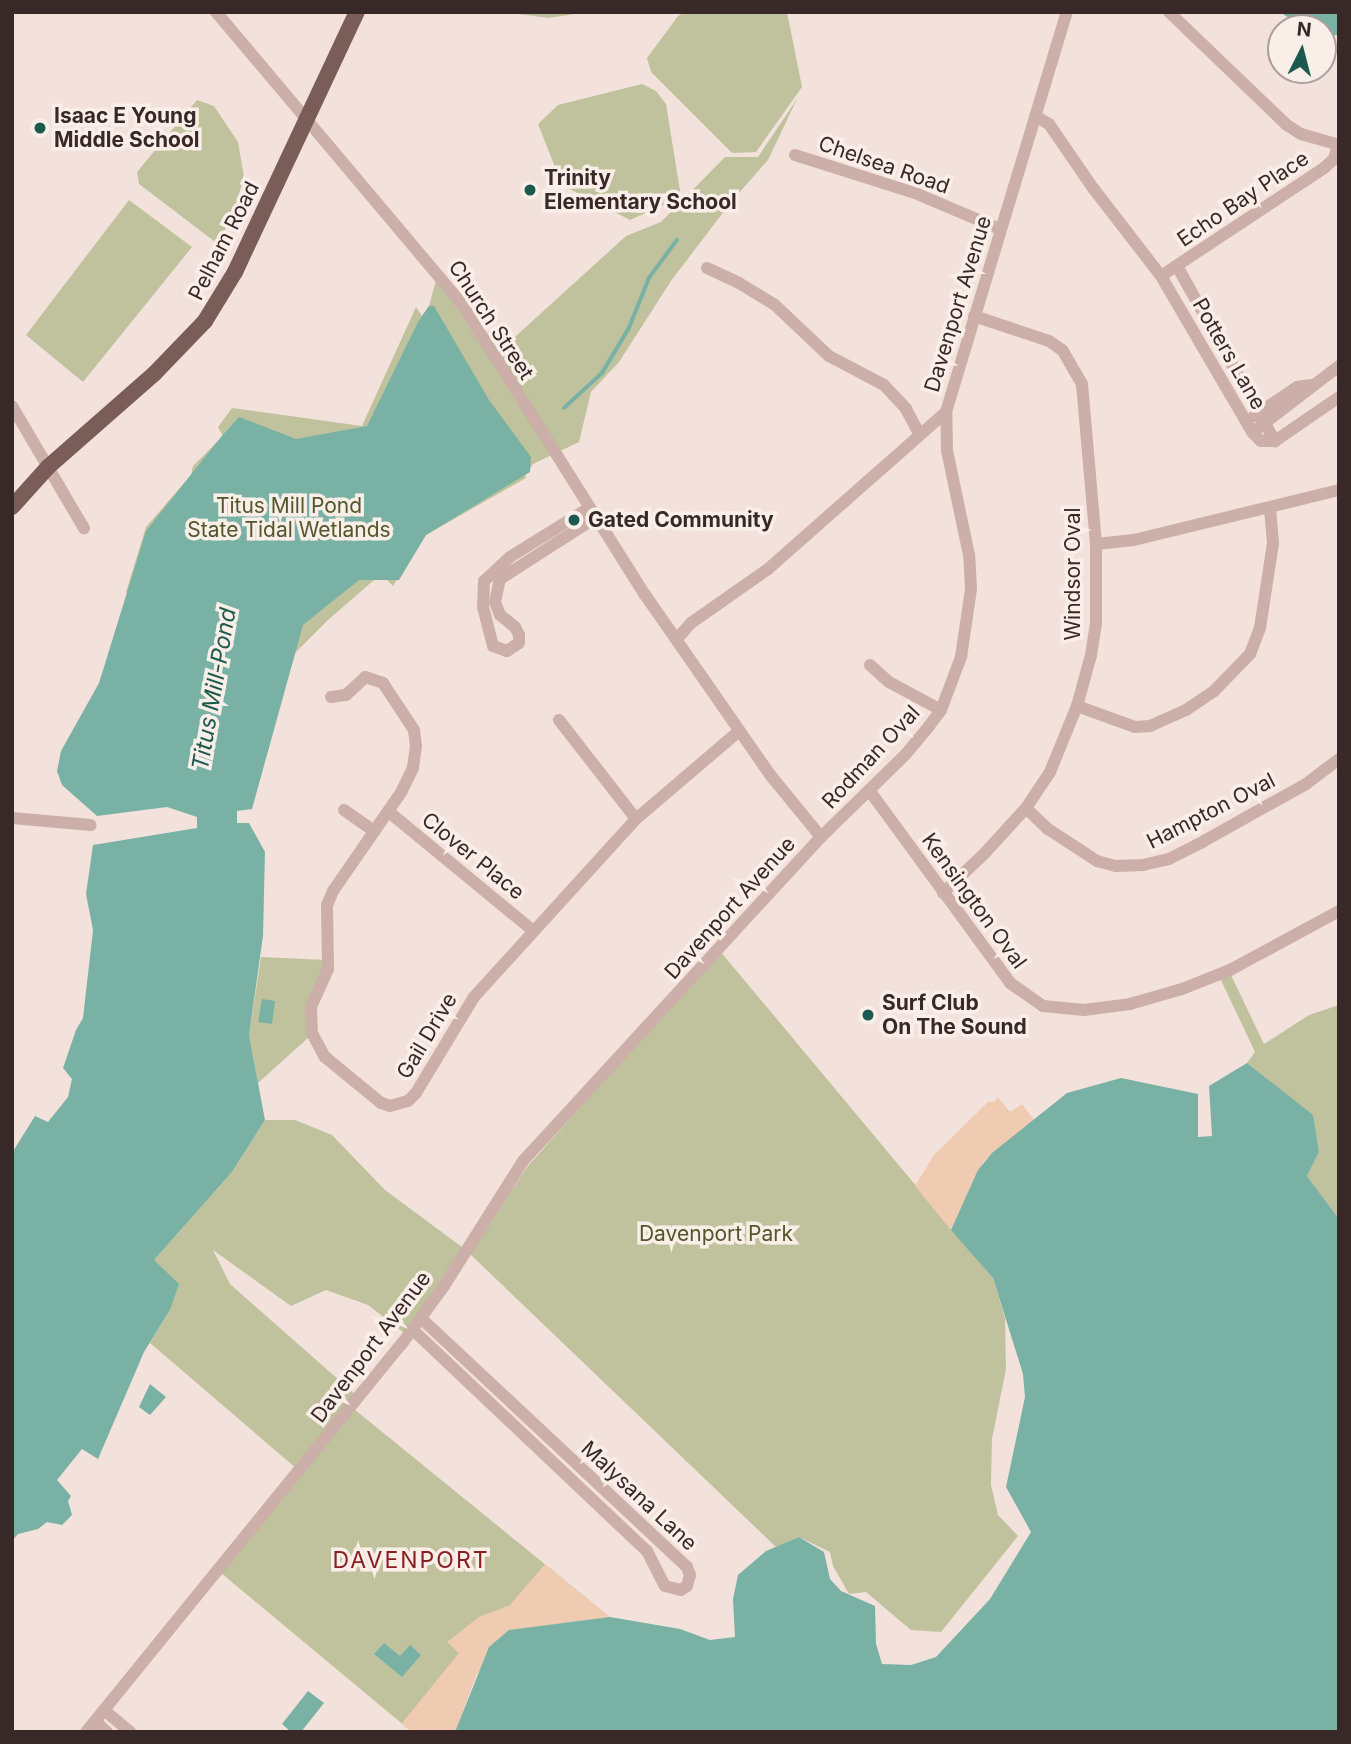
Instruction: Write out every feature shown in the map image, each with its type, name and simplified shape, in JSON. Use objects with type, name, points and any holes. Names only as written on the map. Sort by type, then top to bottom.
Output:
[{"type":"main road","name":"Pelham Road","points":[[12,507],[48,467],[154,374],[205,321],[235,272],[356,13]]},
{"type":"street","name":"Church Street","points":[[216,12],[462,304],[592,513],[677,639]]},
{"type":"street","name":"Davenport Avenue","points":[[91,1727],[421,1318],[523,1161],[821,837],[739,731],[677,639],[691,623],[768,569],[919,433],[946,412],[1067,12]]},
{"type":"street","points":[[1169,12],[1287,125],[1301,134],[1338,145]]},
{"type":"street","name":"Potters Lane","points":[[1035,116],[1049,124],[1093,188],[1161,276],[1249,427],[1261,441],[1275,441]]},
{"type":"street","name":"Echo Bay Place","points":[[1161,276],[1324,168],[1334,159],[1338,145]]},
{"type":"street","name":"Chelsea Road","points":[[795,155],[915,193],[1000,229]]},
{"type":"street","name":"Potters Lane","points":[[1177,266],[1275,441]]},
{"type":"street","points":[[707,268],[739,283],[775,305],[829,356],[884,385],[906,409],[919,433]]},
{"type":"street","name":"Windsor Oval","points":[[943,893],[984,855],[1026,808],[1062,746],[1077,706],[1091,655],[1096,623],[1096,544],[1082,384],[1062,351],[1049,341],[974,316]]},
{"type":"street","points":[[1249,427],[1302,397],[1311,385],[1339,366]]},
{"type":"street","points":[[1275,441],[1339,397]]},
{"type":"street","points":[[12,406],[84,528]]},
{"type":"street","name":"Rodman Oval","points":[[821,837],[905,755],[941,710],[961,657],[971,589],[969,555],[947,451],[946,412]]},
{"type":"street","points":[[1096,544],[1134,540],[1339,490]]},
{"type":"street","points":[[1077,706],[1135,727],[1150,726],[1186,710],[1214,691],[1250,654],[1260,628],[1273,543],[1270,508]]},
{"type":"street","points":[[592,513],[500,579],[495,602],[500,615],[515,627],[519,643],[507,651],[493,646],[483,607],[484,582],[510,557],[592,513]]},
{"type":"street","points":[[870,665],[889,681],[941,710]]},
{"type":"street","name":"Gail Drive","points":[[331,697],[345,695],[365,677],[383,683],[414,730],[416,746],[413,768],[389,812],[333,891],[327,905],[326,933],[330,955],[328,969],[311,1007],[310,1024],[318,1049],[325,1057],[381,1103],[399,1105],[416,1093],[474,997],[532,930],[636,819],[739,731]]},
{"type":"street","points":[[559,720],[636,819]]},
{"type":"street","name":"Hampton Oval","points":[[1026,808],[1048,829],[1097,862],[1116,866],[1143,865],[1169,859],[1204,841],[1306,784],[1339,759]]},
{"type":"street","name":"Kensington Oval","points":[[869,790],[1010,983],[1043,1006],[1058,1010],[1130,1004],[1182,989],[1230,970],[1339,911]]},
{"type":"street","points":[[344,810],[374,831]]},
{"type":"street","name":"Clover Place","points":[[389,812],[532,930]]},
{"type":"street","points":[[12,818],[91,825]]},
{"type":"street","name":"Malysana Lane","points":[[412,1329],[647,1551],[654,1559],[665,1587],[681,1590],[687,1586],[690,1575],[687,1567],[421,1318]]},
{"type":"street","points":[[104,1710],[130,1732]]},
{"type":"street","points":[[91,1727],[107,1732]]},
{"type":"green space","points":[[504,12],[589,12],[548,18]]},
{"type":"green space","points":[[685,12],[787,12],[802,87],[756,152],[732,153],[651,72],[647,58],[678,16]]},
{"type":"green space","points":[[642,84],[656,91],[666,104],[681,197],[630,220],[562,185],[538,124],[558,105]]},
{"type":"green space","name":"Titus Mill Pond State Tidal Wetlands","points":[[797,99],[768,160],[731,202],[671,281],[619,362],[591,392],[579,442],[533,464],[525,475],[526,478],[426,535],[393,586],[387,580],[374,580],[295,653],[284,691],[126,592],[146,527],[191,475],[193,466],[223,436],[218,427],[232,408],[362,426],[416,307],[422,316],[429,306],[438,273],[494,356],[626,236],[661,222],[725,157],[758,157]]},
{"type":"green space","points":[[197,100],[214,106],[238,142],[244,177],[234,211],[218,244],[139,184],[137,172]]},
{"type":"green space","points":[[129,200],[192,247],[83,382],[26,335]]},
{"type":"green space","name":"Davenport Park","points":[[720,951],[993,1278],[1005,1318],[1006,1369],[992,1439],[991,1485],[998,1515],[1018,1536],[941,1632],[911,1630],[866,1592],[849,1594],[833,1566],[830,1552],[799,1537],[776,1547],[470,1254],[411,1338],[368,1305],[326,1290],[291,1306],[213,1250],[230,1284],[356,1395],[349,1405],[610,1617],[509,1630],[476,1675],[455,1732],[412,1732],[215,1568],[297,1469],[150,1343],[170,1310],[154,1260],[232,1172],[265,1120],[295,1120],[332,1135],[385,1190],[470,1253],[527,1167]]},
{"type":"green space","points":[[261,957],[326,960],[309,1037],[258,1083],[249,1035]]},
{"type":"green space","points":[[1230,973],[1264,1044],[1309,1015],[1339,1005],[1339,1219],[1307,1176],[1319,1152],[1312,1115],[1247,1063],[1255,1052],[1220,978]]},
{"type":"sand","points":[[998,1097],[1010,1112],[1022,1104],[1034,1120],[984,1161],[951,1230],[915,1186],[934,1155],[988,1102],[994,1102]]},
{"type":"sand","points":[[545,1564],[610,1617],[509,1630],[476,1675],[455,1732],[412,1732],[402,1723],[459,1653],[447,1642],[479,1617],[510,1605]]},
{"type":"water","points":[[1280,12],[1339,12],[1339,35],[1337,14]]},
{"type":"water","name":"Titus Mill-Pond","points":[[429,306],[434,306],[489,400],[531,457],[530,472],[426,535],[399,580],[359,580],[303,625],[252,809],[237,811],[237,823],[249,823],[265,852],[263,936],[249,1035],[265,1120],[232,1172],[154,1260],[179,1284],[170,1310],[144,1352],[98,1459],[82,1449],[57,1480],[71,1496],[68,1501],[72,1515],[62,1525],[47,1522],[38,1529],[18,1534],[12,1541],[12,1153],[35,1116],[48,1122],[68,1097],[72,1079],[63,1068],[83,1018],[93,930],[86,894],[93,845],[197,828],[197,817],[167,807],[97,816],[62,785],[57,771],[61,751],[99,683],[146,531],[221,437],[239,417],[296,439],[367,426],[418,322]]},
{"type":"water","points":[[262,999],[275,1001],[272,1024],[258,1022]]},
{"type":"water","points":[[1247,1063],[1313,1115],[1319,1152],[1307,1176],[1339,1219],[1339,1732],[455,1732],[489,1647],[509,1630],[610,1617],[680,1629],[710,1640],[735,1637],[733,1599],[738,1575],[766,1551],[799,1537],[824,1552],[830,1579],[841,1591],[875,1606],[876,1644],[882,1664],[911,1665],[936,1657],[990,1599],[1031,1532],[1006,1487],[1025,1397],[1023,1374],[993,1278],[951,1230],[978,1170],[992,1153],[1067,1093],[1121,1078],[1198,1094],[1198,1137],[1212,1136],[1209,1086]]},
{"type":"water","points":[[150,1384],[166,1397],[150,1415],[139,1407]]},
{"type":"water","points":[[384,1643],[400,1656],[410,1645],[421,1655],[402,1677],[374,1654]]},
{"type":"water","points":[[308,1691],[324,1703],[301,1732],[291,1732],[282,1724]]},
{"type":"waterway","points":[[564,408],[602,373],[629,328],[649,278],[677,240]]},
{"type":"place","name":"Isaac E Young Middle School","points":[[40,128]]},
{"type":"place","name":"Trinity Elementary School","points":[[530,190]]},
{"type":"place","name":"Gated Community","points":[[574,520]]},
{"type":"place","name":"Surf Club On The Sound","points":[[868,1015]]},
{"type":"district","name":"DAVENPORT","points":[[411,1560]]}]
